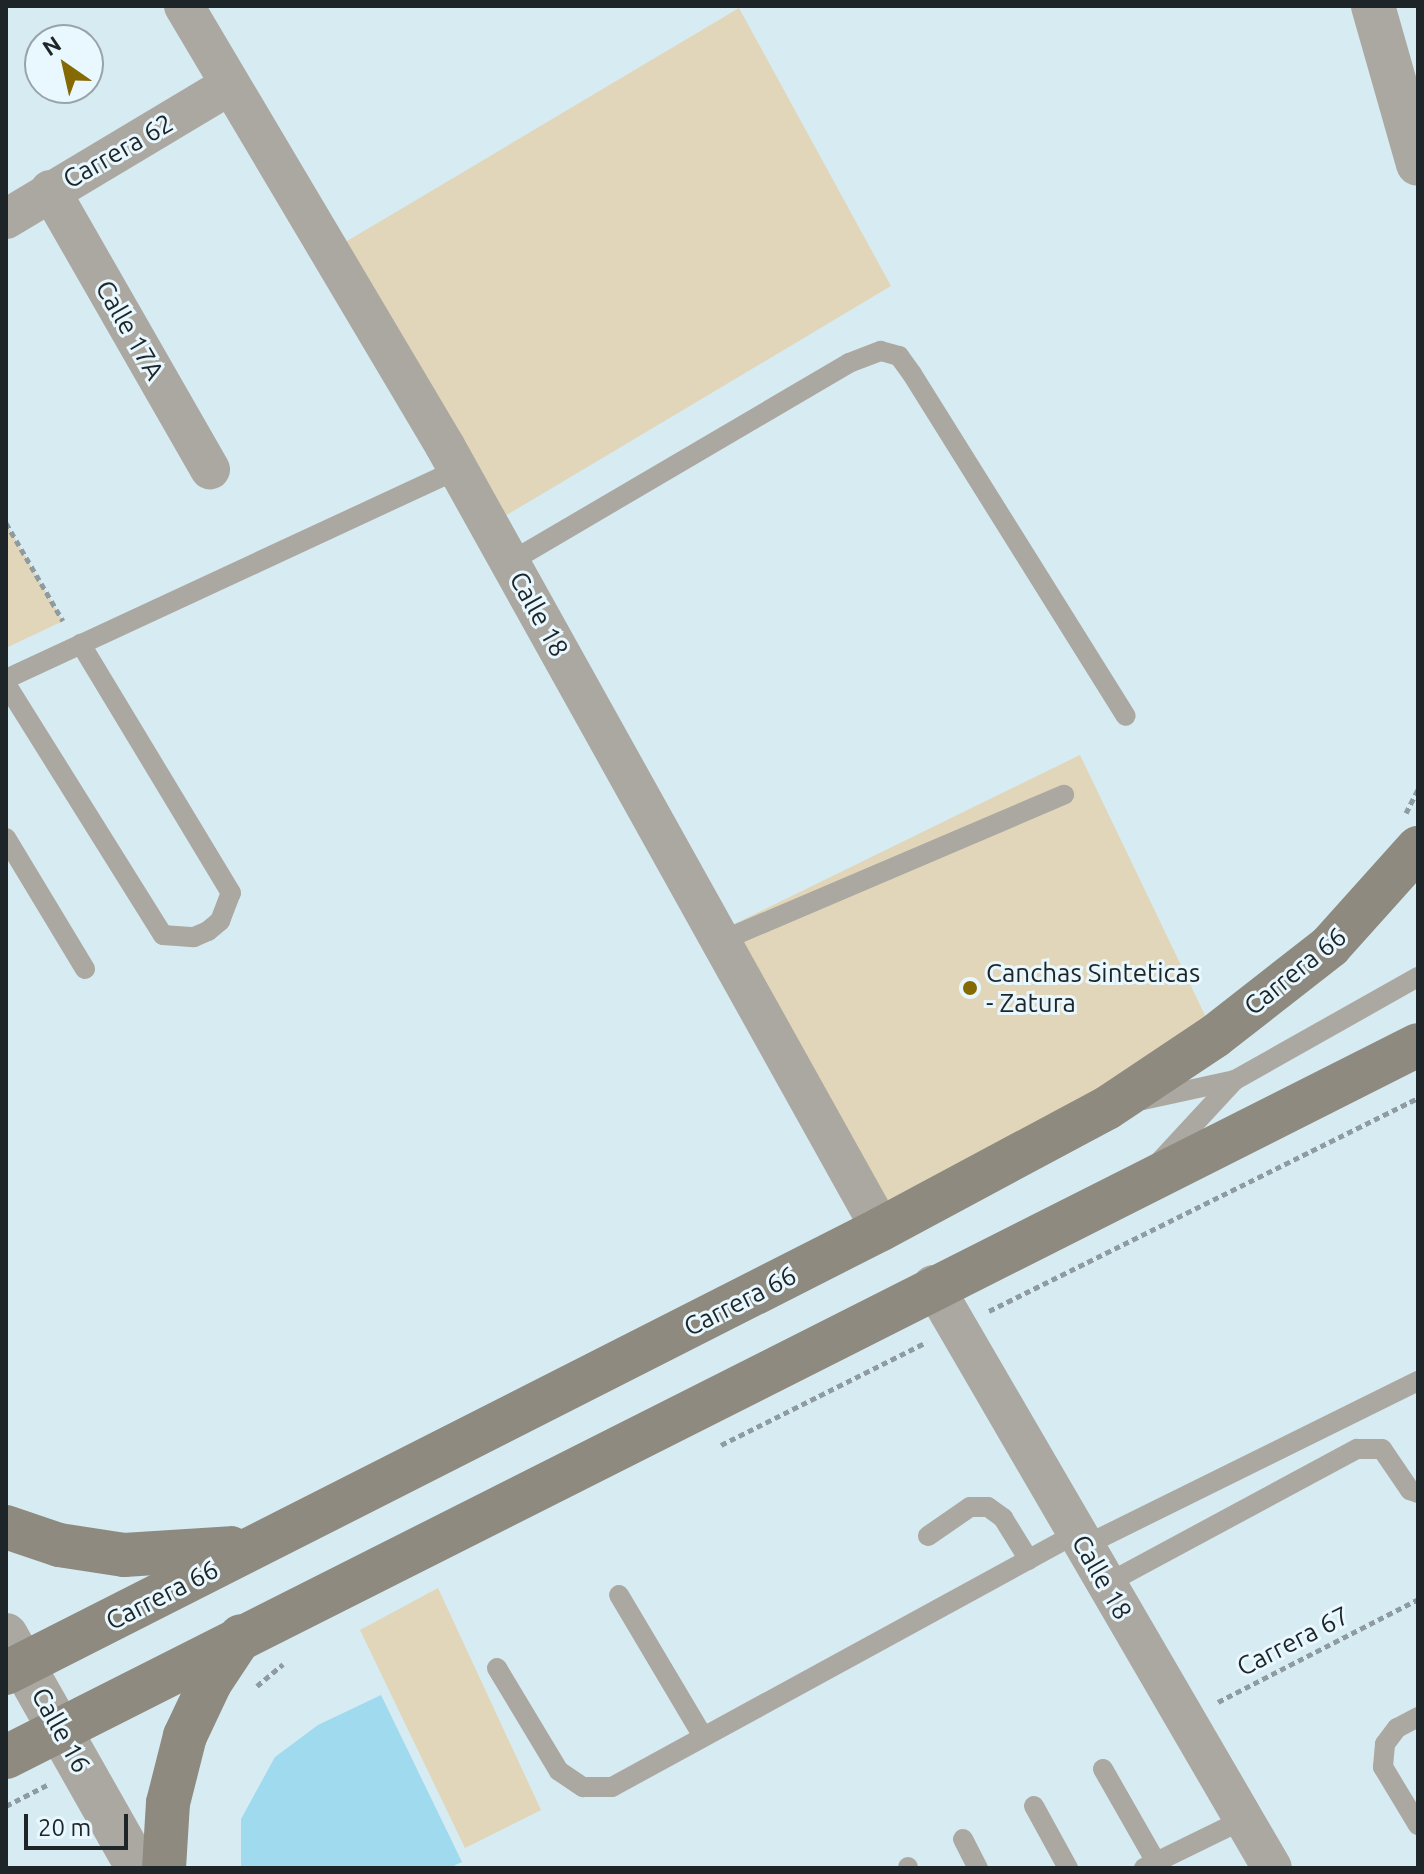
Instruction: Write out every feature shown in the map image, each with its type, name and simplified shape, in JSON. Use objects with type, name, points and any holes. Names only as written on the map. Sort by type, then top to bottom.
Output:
[{"type":"main road","name":"Carrera 66","points":[[12,1657],[283,1534],[881,1229],[1107,1108],[1215,1036],[1356,921],[1410,834]]},
{"type":"main road","points":[[1356,921],[1385,900],[1418,895]]},
{"type":"main road","points":[[6,1757],[933,1285],[1418,1045]]},
{"type":"main road","points":[[6,1527],[59,1545],[124,1555],[205,1552],[283,1534]]},
{"type":"main road","points":[[164,1868],[168,1803],[185,1736],[210,1683],[243,1634]]},
{"type":"street","name":"Calle 18","points":[[184,6],[458,469],[881,1229]]},
{"type":"street","points":[[1373,6],[1418,164]]},
{"type":"street","name":"Carrera 62","points":[[6,219],[230,85]]},
{"type":"street","name":"Calle 17A","points":[[50,190],[210,469]]},
{"type":"street","name":"Calle 18","points":[[933,1285],[1272,1868]]},
{"type":"street","name":"Calle 16","points":[[12,1657],[61,1729],[138,1868]]},
{"type":"lane","points":[[510,562],[849,363],[881,351],[899,356],[912,374],[1126,716]]},
{"type":"lane","points":[[81,644],[231,893],[220,921],[194,937],[163,935],[6,682],[81,644],[458,469]]},
{"type":"lane","points":[[721,941],[1064,795]]},
{"type":"lane","points":[[6,838],[85,969]]},
{"type":"lane","points":[[1107,1108],[1235,1080],[1418,977]]},
{"type":"lane","points":[[1140,1182],[1235,1080]]},
{"type":"lane","points":[[497,1668],[559,1771],[583,1787],[612,1787],[702,1735],[1029,1560],[1081,1540],[1418,1381]]},
{"type":"lane","points":[[1106,1584],[1357,1449],[1382,1449],[1410,1490],[1418,1493]]},
{"type":"lane","points":[[928,1536],[970,1507],[988,1507],[1003,1518],[1029,1560]]},
{"type":"lane","points":[[619,1595],[702,1735]]},
{"type":"lane","points":[[1418,1717],[1397,1728],[1385,1744],[1383,1767],[1418,1825]]},
{"type":"lane","points":[[1103,1769],[1150,1865],[1244,1819]]},
{"type":"lane","points":[[1034,1806],[1068,1868]]},
{"type":"lane","points":[[963,1839],[978,1868]]},
{"type":"path","points":[[6,523],[63,621]]},
{"type":"path","points":[[1410,834],[1418,789]]},
{"type":"path","points":[[715,1447],[1418,1098]]},
{"type":"path","name":"Carrera 67","points":[[1186,1719],[1418,1599]]},
{"type":"path","points":[[249,1693],[287,1660]]},
{"type":"shaded area","points":[[739,8],[891,286],[490,525],[332,250]]},
{"type":"shaded area","points":[[6,523],[63,621],[6,648]]},
{"type":"shaded area","name":"Canchas Sinteticas - Zatura","points":[[1080,755],[1215,1036],[881,1229],[716,933]]},
{"type":"shaded area","points":[[438,1588],[541,1810],[465,1848],[360,1630]]},
{"type":"building","points":[[381,1695],[462,1862],[449,1868],[241,1868],[241,1819],[275,1757],[318,1725]]},
{"type":"place","name":"Canchas Sinteticas - Zatura","points":[[970,988]]}]
